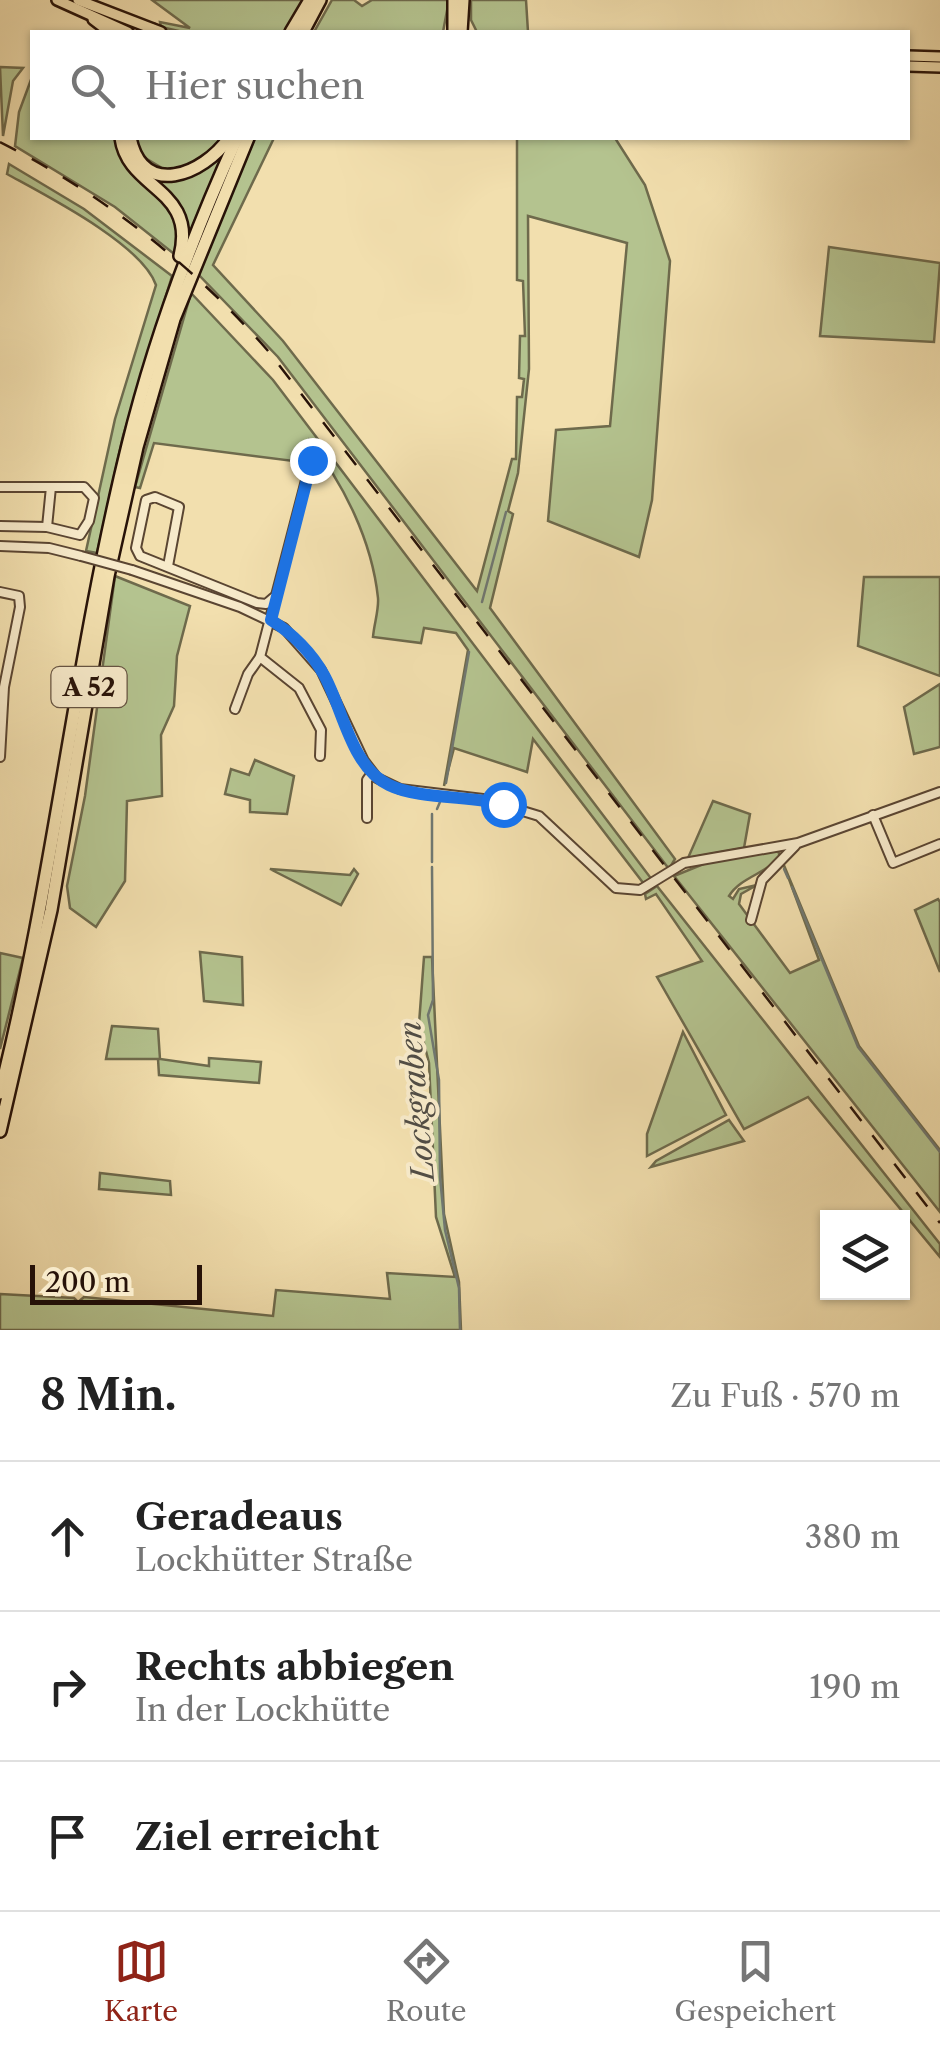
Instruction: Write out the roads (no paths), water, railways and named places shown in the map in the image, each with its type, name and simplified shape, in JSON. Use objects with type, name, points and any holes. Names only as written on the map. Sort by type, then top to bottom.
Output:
[{"type":"highway","points":[[293,30],[317,3]]},
{"type":"highway","points":[[303,30],[317,3]]},
{"type":"highway","points":[[451,30],[458,6]]},
{"type":"highway","points":[[94,19],[108,30]]},
{"type":"highway","points":[[122,140],[130,161],[172,201],[182,222],[184,243],[166,314]]},
{"type":"highway","points":[[131,140],[134,152],[146,166],[172,176],[200,167],[227,140]]},
{"type":"highway","name":"A 52","points":[[0,1094],[45,892],[111,516],[166,314],[236,140]]},
{"type":"highway","name":"A 52","points":[[0,1131],[51,910],[108,576],[137,447],[174,319],[247,140]]},
{"type":"main road","points":[[58,0],[123,30]]},
{"type":"main road","points":[[78,0],[149,30]]},
{"type":"main road","points":[[910,56],[940,57]]},
{"type":"main road","points":[[910,66],[940,66]]},
{"type":"street","points":[[168,566],[179,507],[155,497],[146,500],[136,548],[143,558],[266,604],[273,598],[312,460]]},
{"type":"street","points":[[0,486],[84,487],[94,498],[85,531],[74,535],[47,527],[0,526]]},
{"type":"street","points":[[47,527],[51,487]]},
{"type":"street","points":[[0,546],[49,548],[81,556],[132,570],[271,620],[296,639],[322,670],[372,773],[400,789],[484,799],[542,818],[603,878],[632,891],[655,885],[684,864],[798,843],[940,792]]},
{"type":"street","points":[[0,592],[19,596],[20,606],[3,670],[0,757]]},
{"type":"street","points":[[235,709],[248,674],[260,657],[277,608],[273,598]]},
{"type":"street","points":[[260,657],[298,688],[321,730],[320,756]]},
{"type":"street","points":[[367,818],[367,780],[372,773]]},
{"type":"street","points":[[873,815],[893,863],[940,844]]},
{"type":"street","points":[[751,920],[762,880],[798,843]]},
{"type":"waterway","name":"Lockgraben","points":[[482,602],[506,512]]},
{"type":"waterway","name":"Lockgraben","points":[[446,783],[469,652]]},
{"type":"waterway","name":"Lockgraben","points":[[437,809],[440,802]]},
{"type":"waterway","name":"Lockgraben","points":[[432,814],[432,862]]},
{"type":"waterway","name":"Lockgraben","points":[[432,867],[433,1000],[428,1015],[439,1080],[445,1230],[459,1288],[460,1330]]},
{"type":"waterway","points":[[784,869],[788,878]]},
{"type":"waterway","points":[[792,887],[858,1047],[940,1152]]},
{"type":"railway","points":[[0,142],[75,185],[145,234],[209,290],[269,352],[940,1223]]}]
